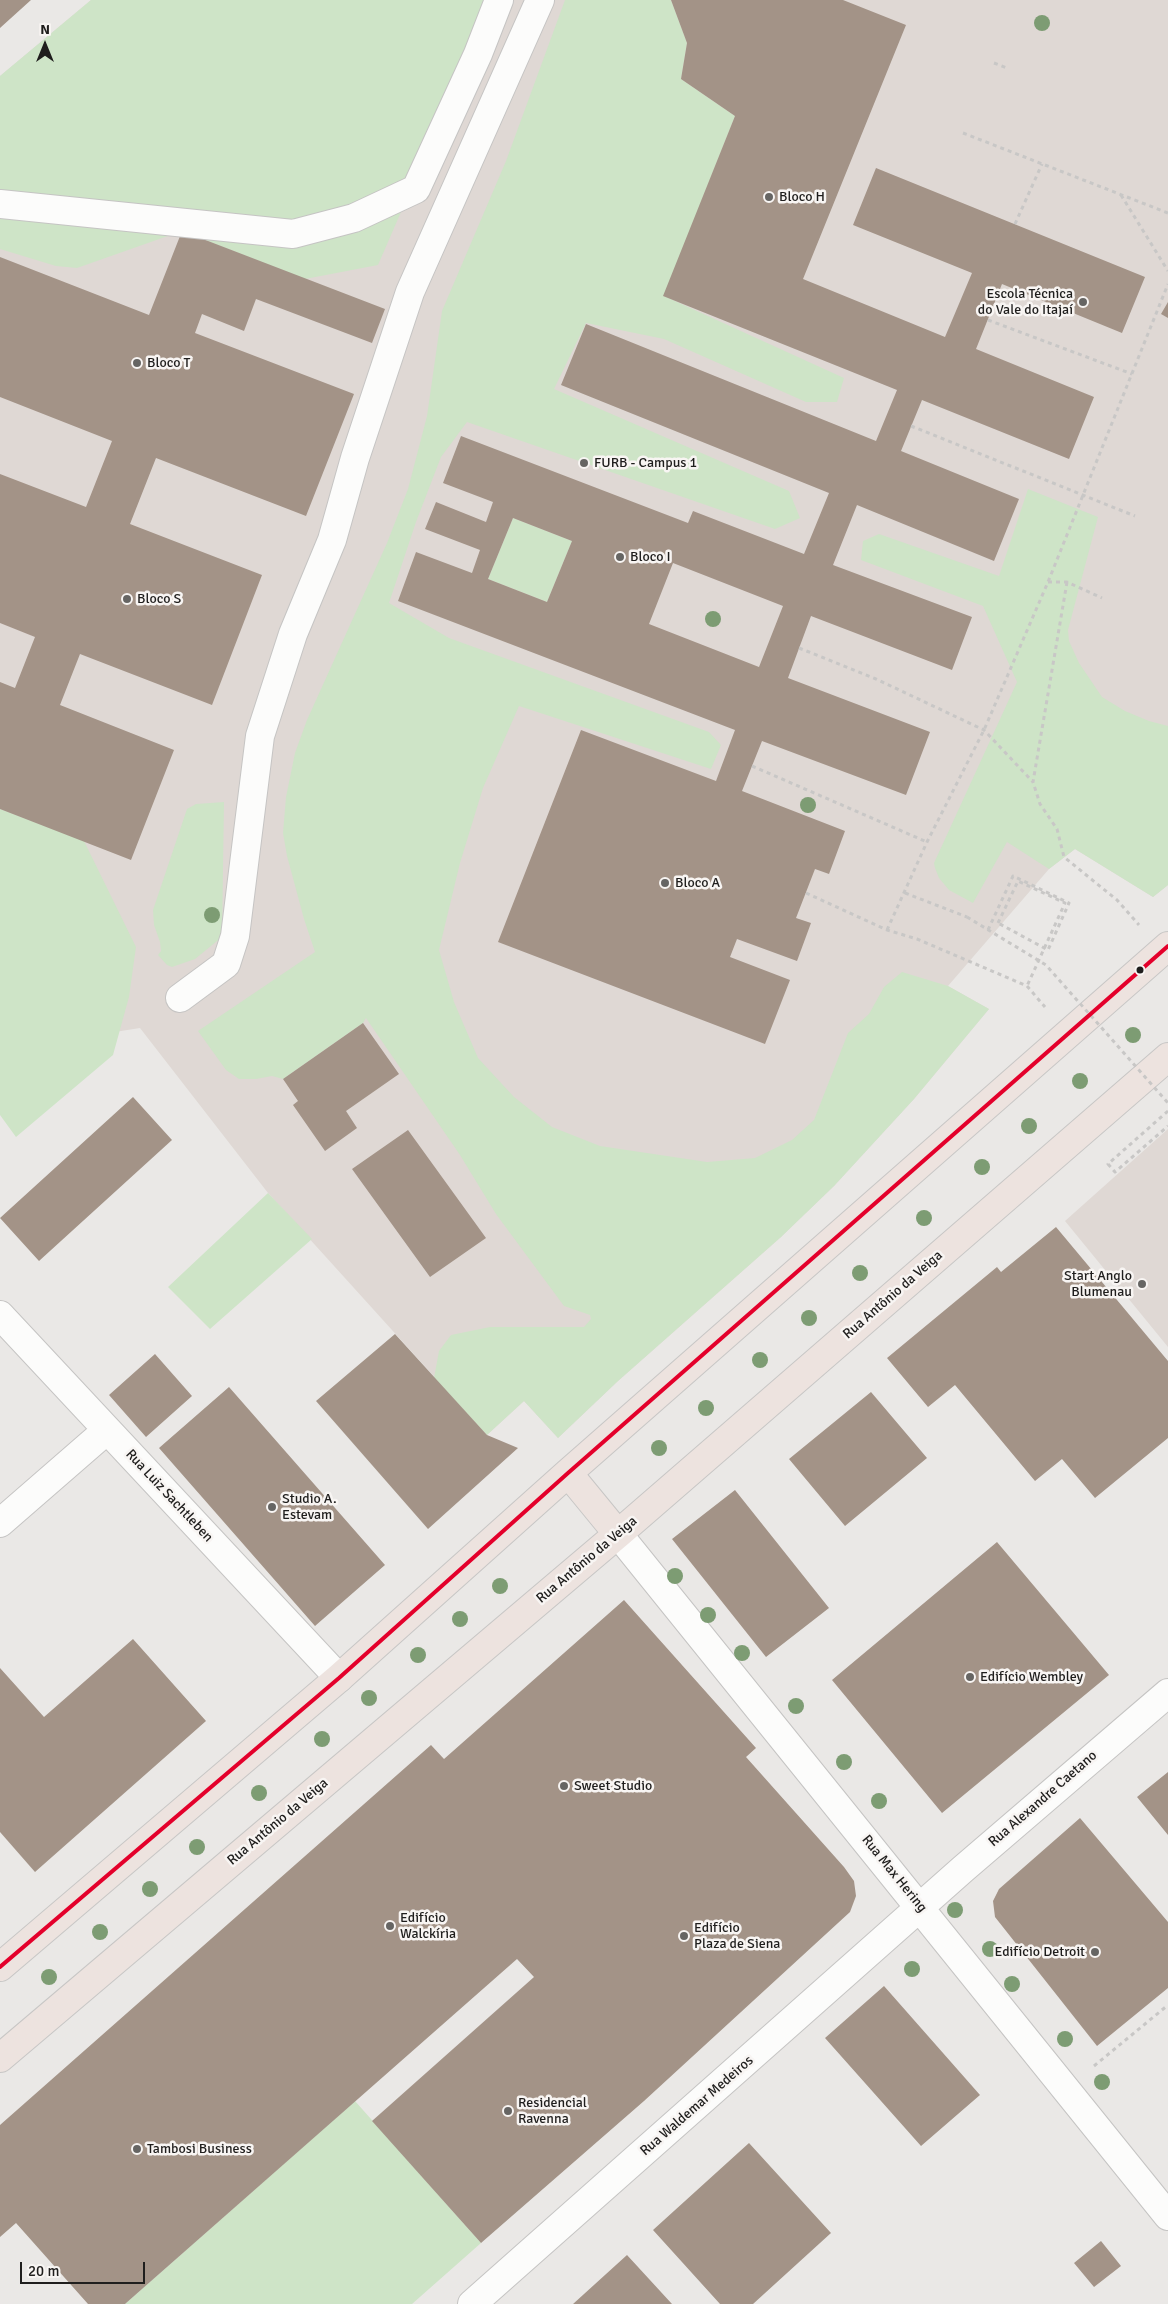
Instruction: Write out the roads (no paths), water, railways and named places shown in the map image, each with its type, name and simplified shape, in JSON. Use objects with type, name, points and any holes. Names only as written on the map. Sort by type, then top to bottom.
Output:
[{"type":"main road","points":[[0,1967],[339,1678],[568,1473],[1168,946]]},
{"type":"main road","name":"Rua Antônio da Veiga","points":[[0,2058],[618,1534],[1168,1057]]},
{"type":"main road","points":[[568,1473],[618,1534]]},
{"type":"street","points":[[0,204],[293,234],[354,218],[416,189],[478,54],[499,0]]},
{"type":"street","points":[[180,998],[226,964],[235,936],[260,736],[293,634],[332,540],[355,458],[410,292],[540,0]]},
{"type":"street","name":"Rua Luiz Sachtleben","points":[[0,1315],[339,1678]]},
{"type":"street","points":[[0,1522],[107,1430]]},
{"type":"street","name":"Rua Max Hering","points":[[618,1534],[1168,2216]]},
{"type":"street","name":"Rua Alexandre Caetano","points":[[920,1908],[1097,1752],[1168,1693]]},
{"type":"street","name":"Rua Waldemar Medeiros","points":[[472,2304],[920,1908]]},
{"type":"place","name":"Bloco H","points":[[769,197]]},
{"type":"place","name":"Escola Técnica do Vale do Itajaí","points":[[1083,302]]},
{"type":"place","name":"Bloco T","points":[[137,363]]},
{"type":"place","name":"FURB - Campus 1","points":[[584,463]]},
{"type":"place","name":"Bloco I","points":[[620,557]]},
{"type":"place","name":"Bloco S","points":[[127,599]]},
{"type":"place","name":"Bloco A","points":[[665,883]]},
{"type":"place","name":"Start Anglo Blumenau","points":[[1142,1284]]},
{"type":"place","name":"Studio A. Estevam","points":[[272,1507]]},
{"type":"place","name":"Edifício Wembley","points":[[970,1677]]},
{"type":"place","name":"Sweet Studio","points":[[564,1786]]},
{"type":"place","name":"Edifício Walckíria","points":[[390,1926]]},
{"type":"place","name":"Edifício Plaza de Siena","points":[[684,1936]]},
{"type":"place","name":"Edifício Detroit","points":[[1095,1952]]},
{"type":"place","name":"Residencial Ravenna","points":[[508,2111]]},
{"type":"place","name":"Tambosi Business","points":[[137,2149]]}]
